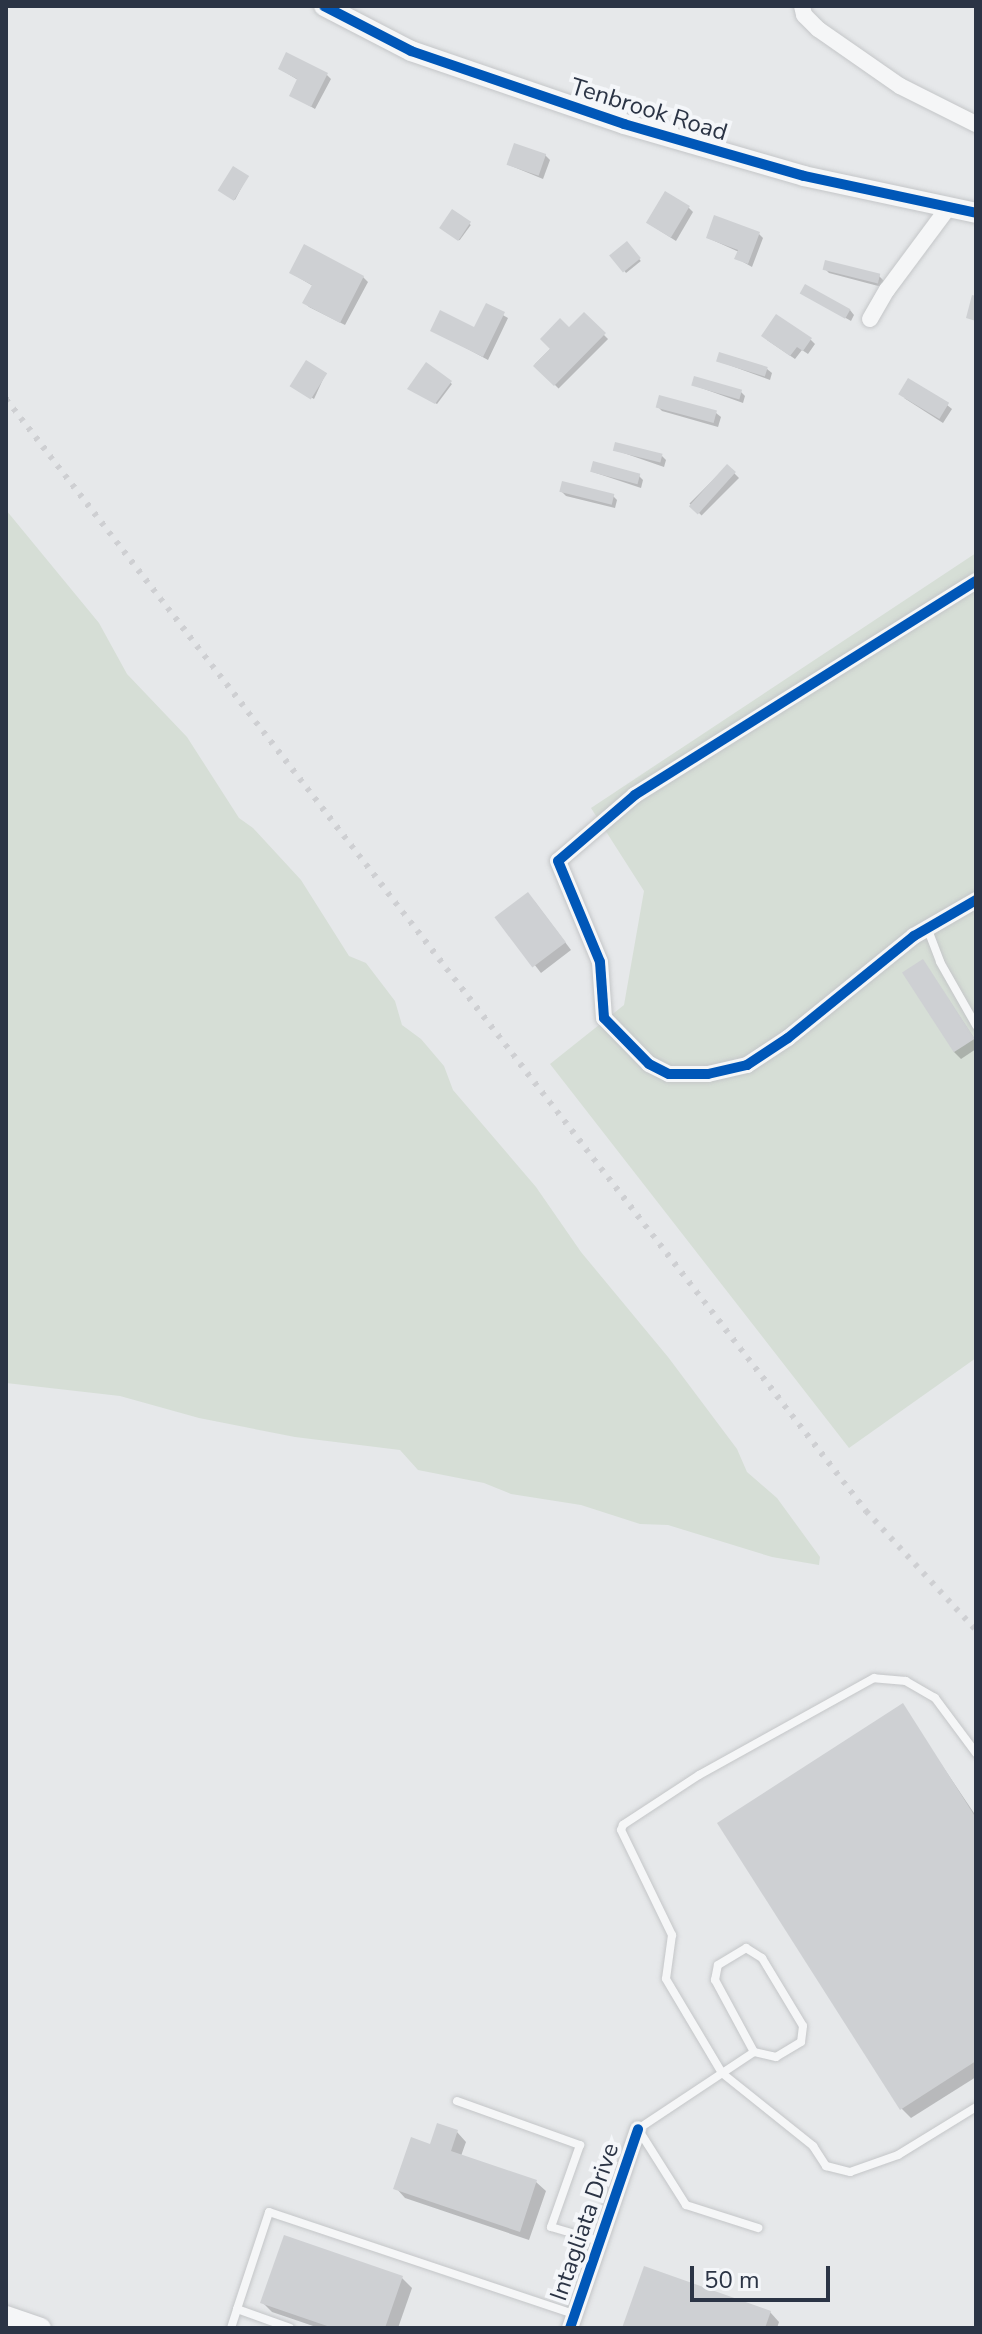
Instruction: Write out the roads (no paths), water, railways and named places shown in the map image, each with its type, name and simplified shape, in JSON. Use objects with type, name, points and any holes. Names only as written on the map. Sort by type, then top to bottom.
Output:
[{"type":"street","name":"Tenbrook Road","points":[[324,6],[411,51],[624,124],[757,164],[976,213]]},
{"type":"street","points":[[802,6],[804,15],[818,29],[888,78],[976,124]]},
{"type":"street","points":[[870,319],[887,290],[948,208]]},
{"type":"street","points":[[976,581],[635,795],[558,861],[600,962],[604,1018],[649,1064],[669,1074],[708,1074],[747,1065],[788,1038],[914,936],[976,900]]},
{"type":"street","name":"Intagliata Drive","points":[[572,2321],[638,2129]]},
{"type":"street","points":[[6,2316],[41,2328]]},
{"type":"lane","points":[[928,930],[940,962],[976,1025]]},
{"type":"lane","points":[[976,1753],[935,1698],[906,1681],[874,1678],[699,1775],[623,1825],[621,1830],[672,1935],[666,1979],[722,2073],[813,2146],[826,2166],[850,2172],[898,2155],[976,2107]]},
{"type":"lane","points":[[754,2052],[715,1980],[718,1965],[746,1948],[762,1958],[803,2026],[801,2042],[776,2057],[754,2052],[638,2129],[686,2205],[758,2228]]},
{"type":"lane","points":[[457,2101],[580,2145],[551,2227],[600,2241]]},
{"type":"lane","points":[[231,2328],[269,2212],[572,2321]]},
{"type":"lane","points":[[237,2309],[290,2328]]},
{"type":"railway","points":[[6,399],[866,1511],[976,1630]]}]
